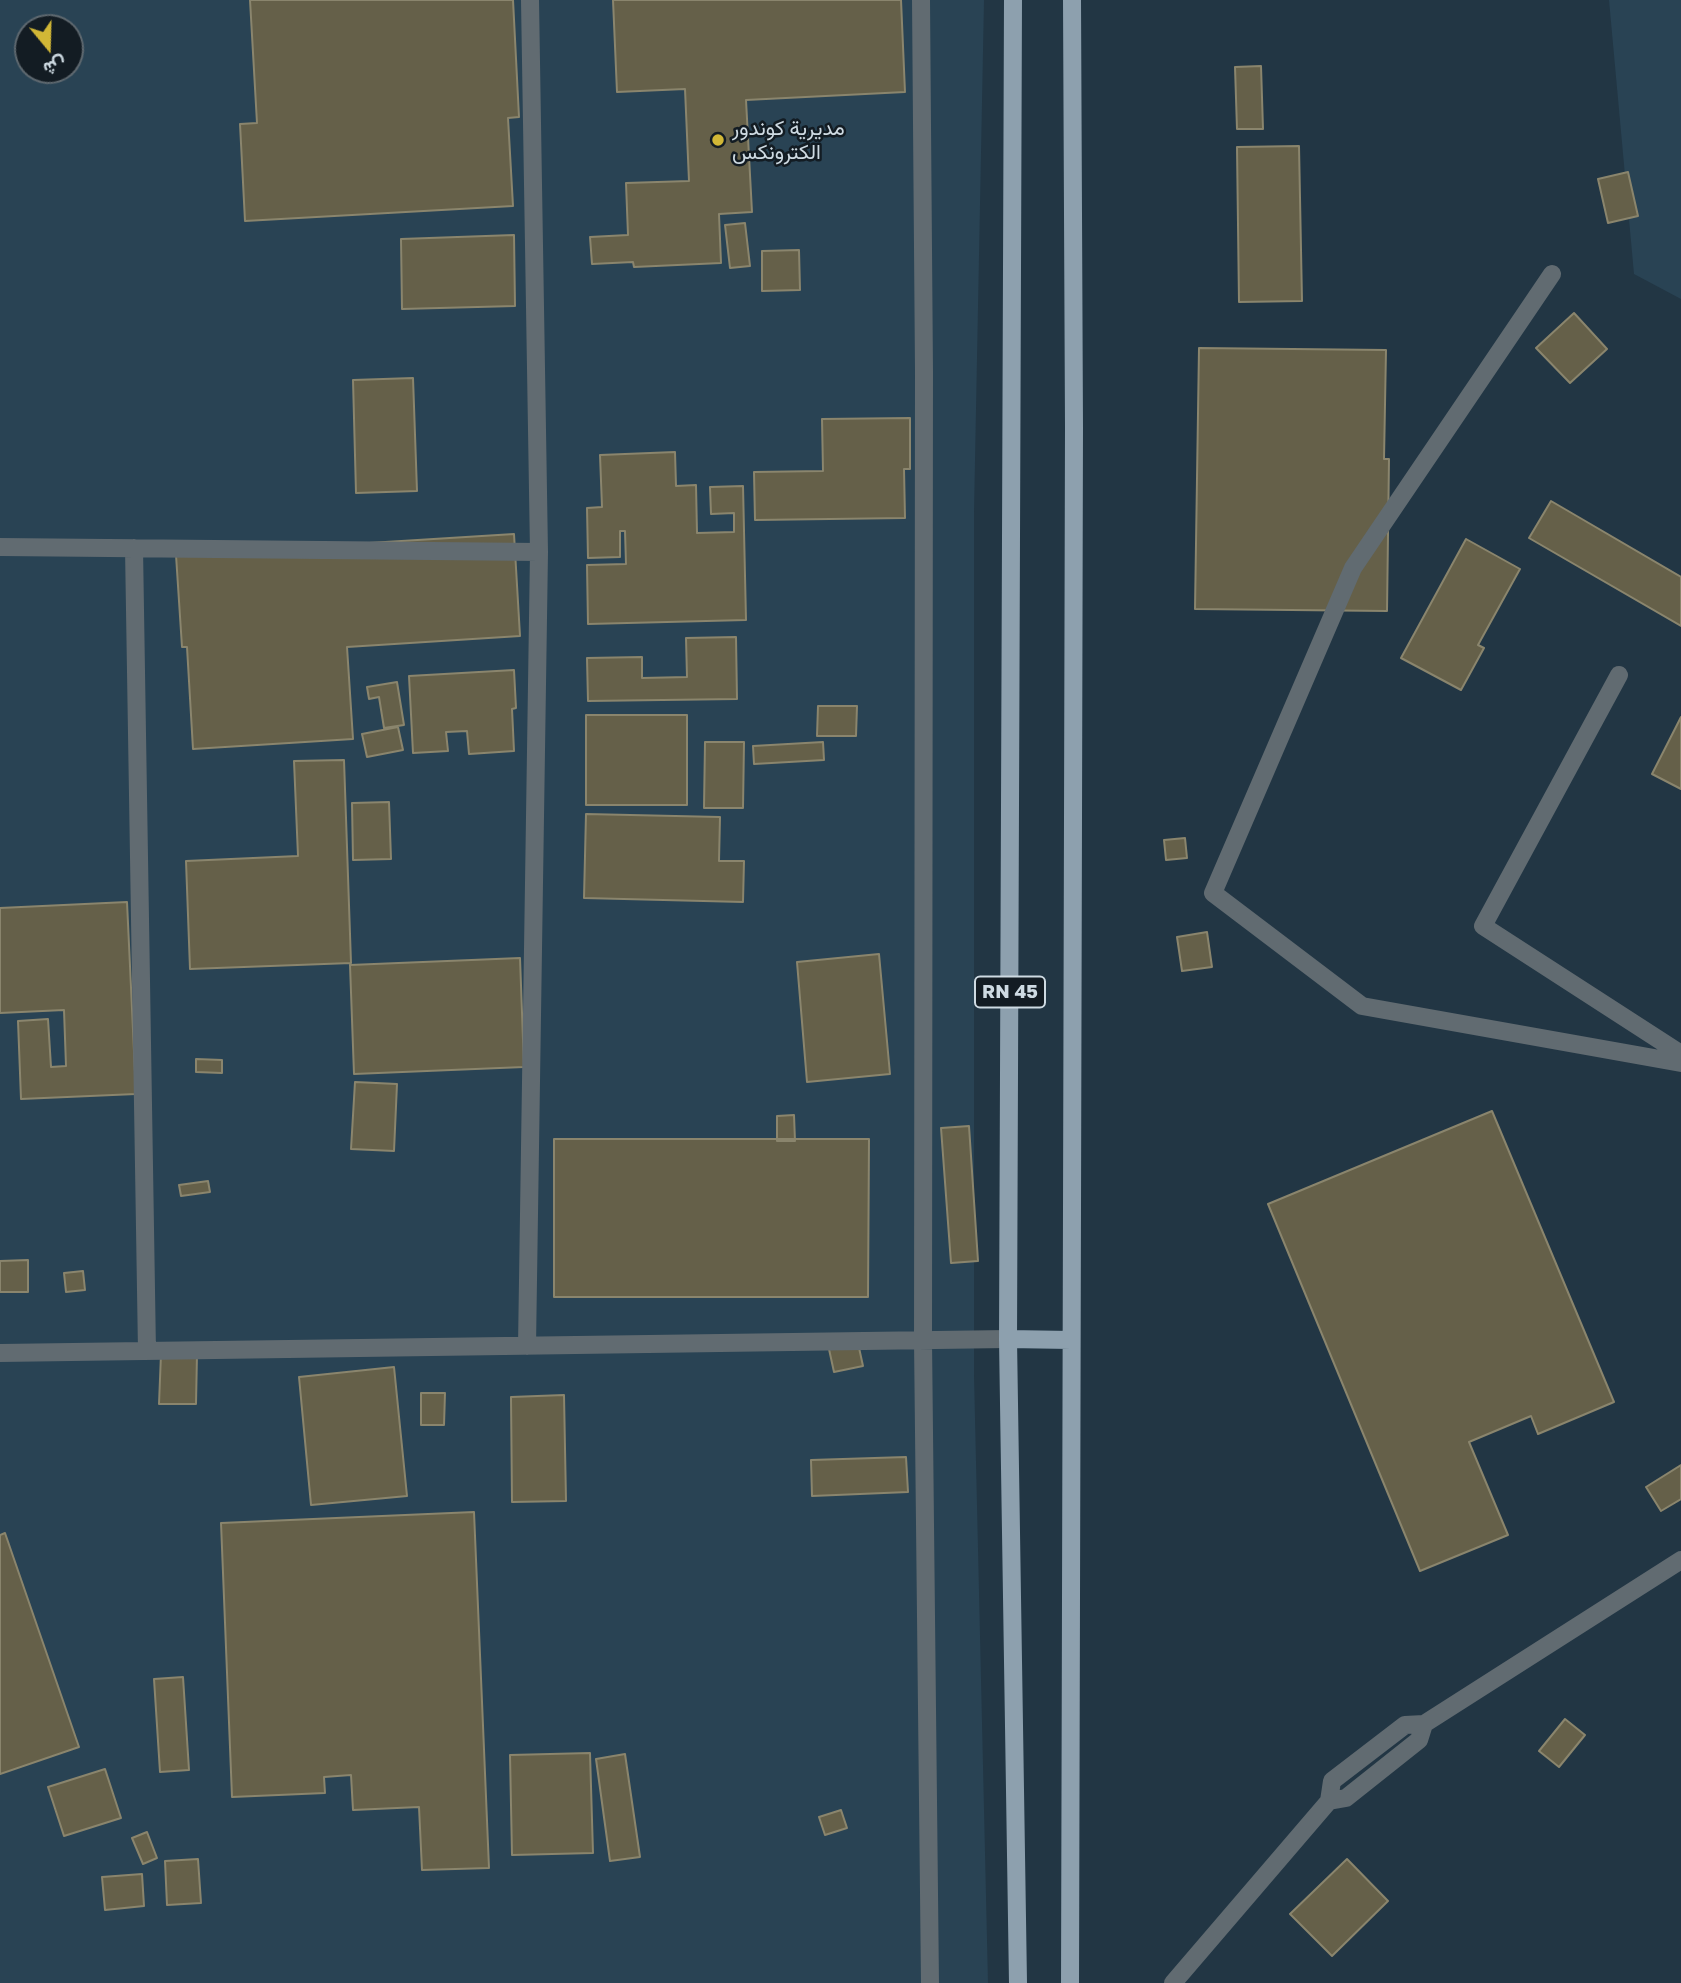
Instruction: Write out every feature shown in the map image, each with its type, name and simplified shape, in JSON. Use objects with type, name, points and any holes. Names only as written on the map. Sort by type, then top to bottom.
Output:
[{"type":"main road","name":"RN 45","points":[[1013,0],[1009,1339],[1018,1983]]},
{"type":"main road","name":"RN 45","points":[[1070,1983],[1074,441],[1072,0]]},
{"type":"main road","points":[[1009,1339],[1071,1340]]},
{"type":"street","points":[[527,1346],[539,552],[530,0]]},
{"type":"street","points":[[921,0],[924,371],[923,1339],[930,1983]]},
{"type":"street","points":[[1552,274],[1353,568],[1213,893],[1362,1006],[1681,1063]]},
{"type":"street","points":[[0,547],[539,552]]},
{"type":"street","points":[[134,548],[147,1351]]},
{"type":"street","points":[[1619,675],[1483,926],[1681,1054]]},
{"type":"street","points":[[0,1353],[1009,1339]]},
{"type":"street","points":[[1173,1983],[1329,1801],[1346,1798],[1419,1740],[1424,1724],[1681,1560]]},
{"type":"shaded area","points":[[0,0],[984,0],[974,512],[974,1375],[988,1983],[0,1983]]},
{"type":"shaded area","points":[[1609,0],[1681,0],[1681,299],[1634,274]]},
{"type":"building","points":[[250,0],[513,0],[519,117],[508,118],[513,206],[245,221],[240,124],[257,123]]},
{"type":"building","name":"مديرية كوندور الكترونكس","points":[[613,0],[901,0],[905,92],[746,100],[752,212],[719,214],[721,263],[634,267],[633,262],[592,264],[590,237],[628,235],[626,183],[689,181],[685,89],[617,92]]},
{"type":"building","points":[[1261,66],[1263,129],[1237,129],[1235,67]]},
{"type":"building","points":[[1299,146],[1302,301],[1239,302],[1237,147]]},
{"type":"building","points":[[1628,172],[1638,216],[1608,223],[1598,179]]},
{"type":"building","points":[[745,223],[750,266],[730,268],[725,225]]},
{"type":"building","points":[[514,235],[515,306],[402,309],[401,239]]},
{"type":"building","points":[[799,250],[800,290],[762,291],[762,251]]},
{"type":"building","points":[[1574,313],[1607,349],[1570,383],[1536,348]]},
{"type":"building","points":[[1199,348],[1386,350],[1384,459],[1389,459],[1387,611],[1195,609]]},
{"type":"building","points":[[413,378],[417,491],[356,493],[353,380]]},
{"type":"building","points":[[910,418],[910,469],[904,469],[905,518],[755,520],[754,472],[823,471],[822,419]]},
{"type":"building","points":[[675,452],[676,486],[696,485],[697,533],[734,532],[734,513],[711,514],[710,487],[743,486],[746,620],[588,624],[587,565],[626,564],[625,531],[620,531],[620,557],[588,558],[587,508],[602,507],[600,455]]},
{"type":"building","points":[[1551,501],[1681,577],[1681,626],[1529,538]]},
{"type":"building","points":[[514,534],[520,636],[347,647],[353,739],[193,749],[187,647],[182,647],[176,555]]},
{"type":"building","points":[[1466,539],[1520,569],[1478,645],[1484,648],[1461,690],[1401,658]]},
{"type":"building","points":[[736,637],[737,699],[588,701],[587,658],[642,657],[642,678],[687,677],[686,638]]},
{"type":"building","points":[[514,670],[514,751],[469,754],[467,731],[446,732],[448,751],[413,753],[409,676]]},
{"type":"building","points":[[397,682],[404,725],[384,728],[379,697],[369,699],[367,687]]},
{"type":"building","points":[[818,706],[857,706],[856,736],[817,736]]},
{"type":"building","points":[[586,715],[687,715],[687,805],[586,805]]},
{"type":"building","points":[[1681,717],[1681,789],[1652,774]]},
{"type":"building","points":[[398,727],[403,750],[367,757],[362,734]]},
{"type":"building","points":[[705,742],[744,742],[743,808],[704,808]]},
{"type":"building","points":[[823,742],[824,760],[754,764],[753,746]]},
{"type":"building","points":[[344,760],[351,963],[190,969],[186,861],[298,856],[294,761]]},
{"type":"building","points":[[389,802],[391,859],[353,860],[352,803]]},
{"type":"building","points":[[586,814],[720,817],[719,861],[744,861],[743,902],[584,898]]},
{"type":"building","points":[[1185,838],[1187,858],[1166,860],[1164,840]]},
{"type":"building","points":[[127,902],[136,1094],[21,1099],[18,1021],[48,1019],[51,1067],[66,1066],[64,1010],[0,1013],[0,908]]},
{"type":"building","points":[[1207,932],[1212,967],[1182,971],[1177,937]]},
{"type":"building","points":[[879,954],[890,1074],[807,1082],[797,962]]},
{"type":"building","points":[[520,958],[524,1067],[354,1074],[350,965]]},
{"type":"building","points":[[196,1059],[222,1060],[222,1073],[196,1072]]},
{"type":"building","points":[[355,1082],[397,1084],[394,1151],[351,1149]]},
{"type":"building","points":[[1492,1111],[1614,1402],[1538,1434],[1531,1416],[1469,1442],[1508,1535],[1420,1571],[1268,1204]]},
{"type":"building","points":[[794,1115],[795,1141],[777,1141],[777,1116]]},
{"type":"building","points":[[969,1126],[978,1261],[951,1263],[941,1128]]},
{"type":"building","points":[[554,1139],[869,1139],[868,1297],[554,1297]]},
{"type":"building","points":[[208,1181],[210,1192],[181,1196],[179,1185]]},
{"type":"building","points":[[28,1260],[28,1292],[0,1292],[0,1261]]},
{"type":"building","points":[[83,1271],[85,1290],[66,1292],[64,1273]]},
{"type":"building","points":[[856,1334],[863,1366],[834,1372],[827,1340]]},
{"type":"building","points":[[161,1354],[197,1354],[196,1404],[159,1404]]},
{"type":"building","points":[[394,1367],[407,1496],[311,1505],[299,1377]]},
{"type":"building","points":[[421,1393],[445,1393],[444,1425],[421,1425]]},
{"type":"building","points":[[564,1395],[566,1501],[512,1502],[511,1397]]},
{"type":"building","points":[[906,1457],[908,1492],[812,1496],[811,1460]]},
{"type":"building","points":[[1681,1465],[1681,1499],[1661,1511],[1646,1487]]},
{"type":"building","points":[[474,1512],[489,1868],[422,1870],[419,1807],[353,1810],[351,1775],[324,1777],[325,1793],[232,1797],[221,1523]]},
{"type":"building","points":[[5,1533],[79,1747],[0,1774],[0,1535]]},
{"type":"building","points":[[183,1677],[189,1770],[160,1772],[154,1679]]},
{"type":"building","points":[[1565,1719],[1585,1735],[1559,1767],[1539,1751]]},
{"type":"building","points":[[590,1753],[593,1853],[512,1855],[510,1755]]},
{"type":"building","points":[[625,1754],[640,1857],[610,1861],[596,1759]]},
{"type":"building","points":[[105,1769],[121,1818],[64,1836],[48,1787]]},
{"type":"building","points":[[841,1810],[847,1828],[825,1835],[819,1817]]},
{"type":"building","points":[[147,1832],[157,1858],[143,1864],[132,1838]]},
{"type":"building","points":[[198,1859],[201,1903],[167,1905],[165,1861]]},
{"type":"building","points":[[1347,1859],[1388,1901],[1332,1956],[1290,1914]]},
{"type":"building","points":[[142,1874],[144,1906],[105,1910],[102,1877]]},
{"type":"place","name":"مديرية كوندور الكترونكس","points":[[718,140]]}]
